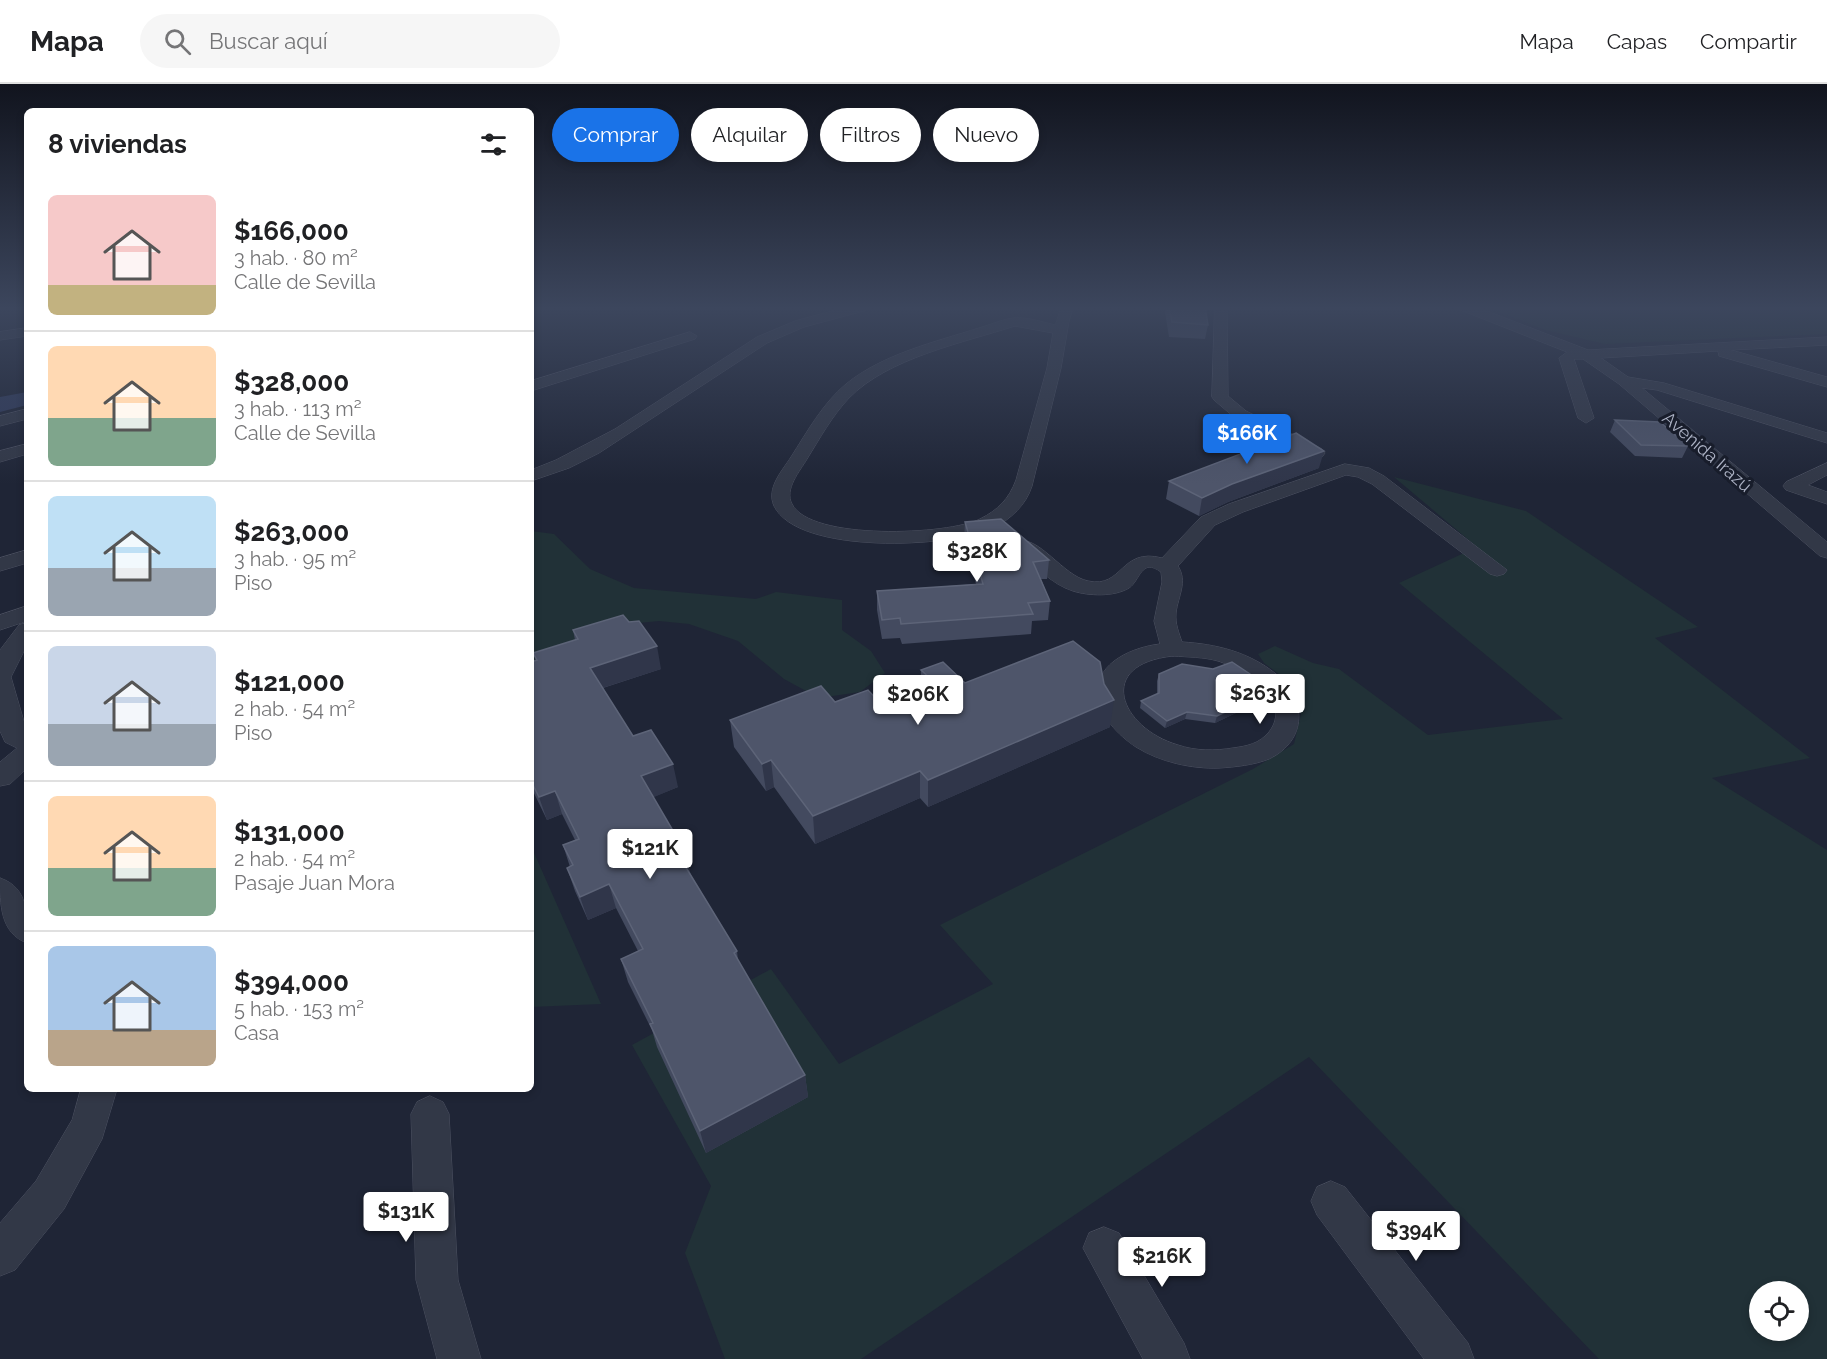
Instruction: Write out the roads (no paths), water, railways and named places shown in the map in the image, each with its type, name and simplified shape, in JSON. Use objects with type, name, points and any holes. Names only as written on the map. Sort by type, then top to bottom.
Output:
[{"type":"street","points":[[534,385],[596,366]]},
{"type":"street","points":[[534,475],[565,464],[604,444],[725,366]]},
{"type":"street","points":[[890,366],[852,387],[834,407],[783,484],[781,498],[784,509],[798,519],[820,529],[854,536],[893,538],[940,536],[969,529],[994,519],[1010,509],[1019,496],[1054,366]]},
{"type":"street","points":[[1220,366],[1220,397],[1240,414],[1346,468],[1363,472],[1378,480],[1497,570]]},
{"type":"street","points":[[1568,366],[1586,418]]},
{"type":"street","name":"Avenida Irazú","points":[[1602,366],[1624,381],[1827,552]]},
{"type":"street","points":[[1769,366],[1827,382]]},
{"type":"street","points":[[1624,381],[1659,386],[1827,438]]},
{"type":"street","points":[[0,421],[24,415]]},
{"type":"street","points":[[0,457],[24,450]]},
{"type":"street","points":[[1166,566],[1208,521],[1246,504],[1346,468]]},
{"type":"street","points":[[1827,468],[1792,486],[1827,498]]},
{"type":"street","points":[[994,519],[1059,576],[1071,585],[1085,589],[1108,589],[1122,583],[1127,573],[1140,563],[1151,561],[1166,566],[1172,571],[1174,582],[1168,595],[1165,621],[1173,649]]},
{"type":"street","points":[[0,565],[24,557]]},
{"type":"street","points":[[0,623],[24,614]]},
{"type":"street","points":[[24,634],[12,649],[0,677],[14,736],[24,741]]},
{"type":"street","points":[[1173,649],[1205,651],[1238,660],[1265,675],[1283,696],[1289,717],[1280,737],[1258,753],[1216,759],[1187,756],[1152,745],[1125,727],[1110,705],[1109,684],[1121,666],[1143,654],[1173,649]]},
{"type":"street","points":[[0,777],[24,757]]},
{"type":"street","points":[[0,890],[24,926]]},
{"type":"street","points":[[0,1255],[50,1195],[88,1126],[98,1092]]},
{"type":"street","points":[[430,1114],[437,1280],[459,1359]]},
{"type":"street","points":[[1331,1201],[1452,1359]]},
{"type":"street","points":[[1104,1248],[1168,1359]]},
{"type":"water","points":[[24,393],[24,406],[0,412],[0,397]]}]
